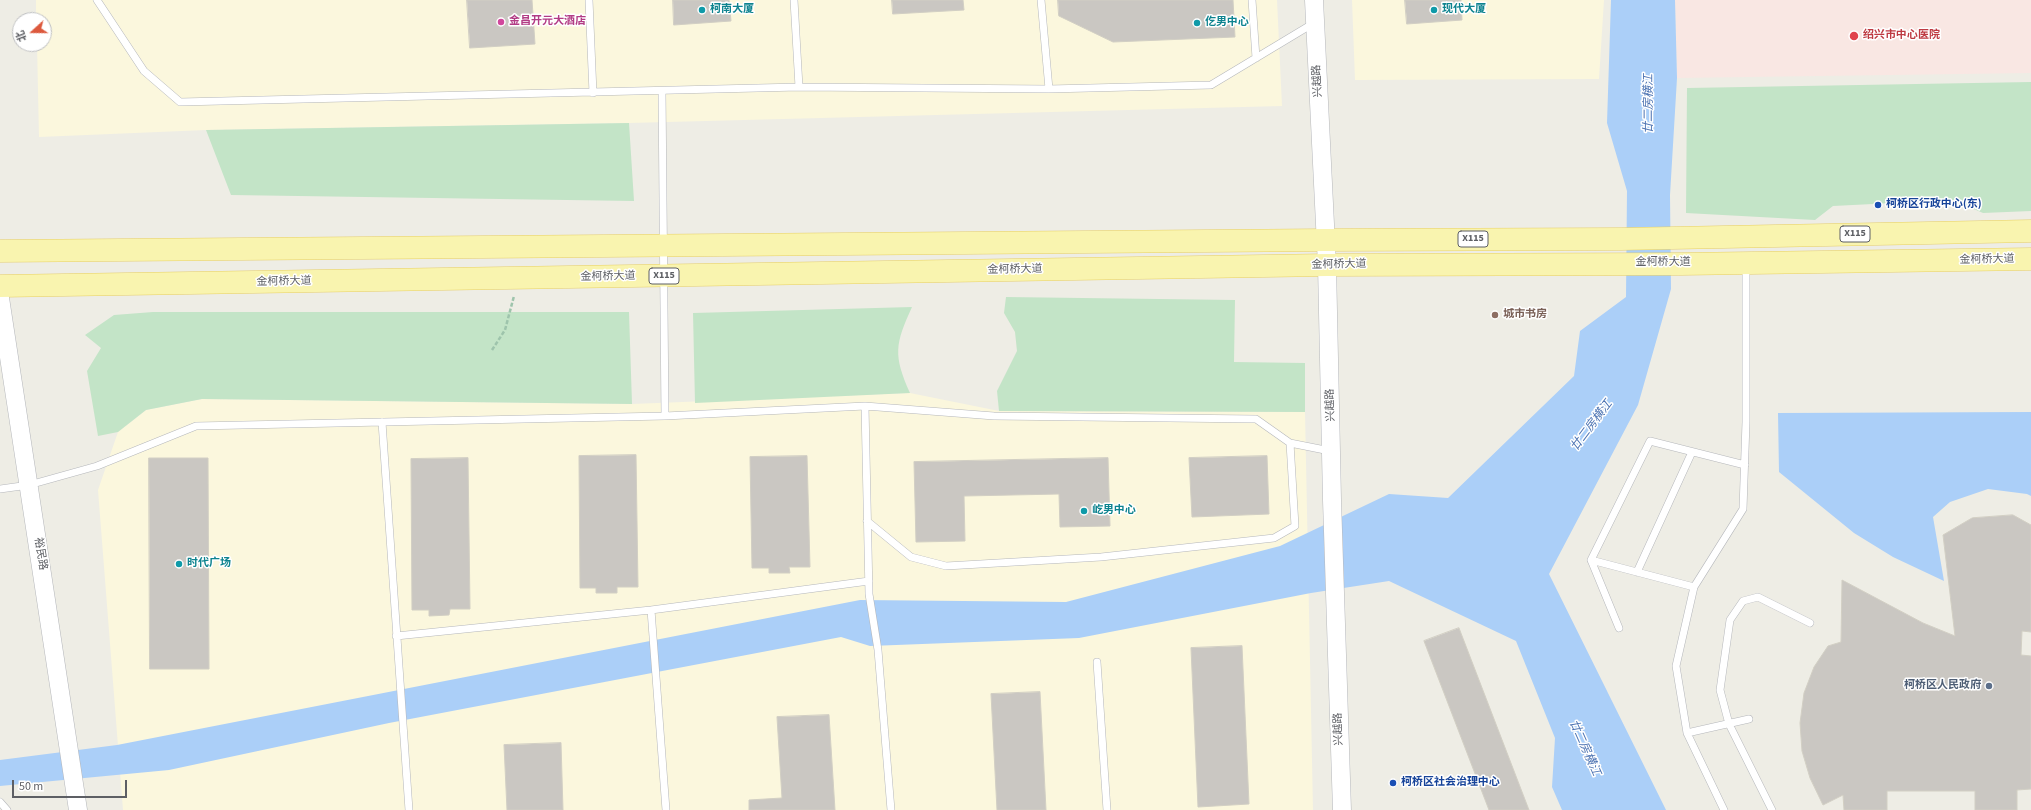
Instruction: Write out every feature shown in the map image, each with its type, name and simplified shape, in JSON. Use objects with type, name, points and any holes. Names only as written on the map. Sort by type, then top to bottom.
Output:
[{"type":"main road","name":"X115","points":[[0,250],[1621,239],[2031,231]]},
{"type":"main road","name":"金柯桥大道","points":[[0,286],[1327,265],[1681,264],[2031,259]]},
{"type":"street","name":"兴越路","points":[[1314,0],[1327,265],[1332,500],[1342,810]]},
{"type":"street","name":"裕民路","points":[[0,298],[78,810]]},
{"type":"lane","points":[[97,0],[144,71],[180,102],[799,87],[1049,89],[1211,85],[1315,22]]},
{"type":"lane","points":[[589,0],[593,93]]},
{"type":"lane","points":[[794,0],[799,87]]},
{"type":"lane","points":[[1041,0],[1049,89]]},
{"type":"lane","points":[[1252,0],[1256,58]]},
{"type":"lane","points":[[662,91],[665,245],[665,416]]},
{"type":"lane","points":[[1724,810],[1687,733],[1676,666],[1694,587],[1743,509],[1745,465],[1746,263]]},
{"type":"lane","points":[[0,489],[29,485],[97,466],[196,426],[665,416],[865,406],[994,416],[1256,419],[1290,443],[1332,452]]},
{"type":"lane","points":[[865,406],[868,581],[878,650],[891,810]]},
{"type":"lane","points":[[382,422],[409,810]]},
{"type":"lane","points":[[1619,628],[1591,560],[1650,441],[1745,465]]},
{"type":"lane","points":[[867,521],[911,556],[946,566],[1101,557],[1274,538],[1295,526],[1290,443]]},
{"type":"lane","points":[[1637,572],[1692,452]]},
{"type":"lane","points":[[1591,560],[1694,587]]},
{"type":"lane","points":[[396,636],[651,610],[868,581]]},
{"type":"lane","points":[[1772,810],[1729,724],[1720,690],[1730,620],[1743,601],[1758,597],[1810,623]]},
{"type":"lane","points":[[651,610],[666,810]]},
{"type":"lane","points":[[1097,662],[1107,810]]},
{"type":"lane","points":[[1687,733],[1749,719]]},
{"type":"lane","points":[[0,802],[7,810]]},
{"type":"path","points":[[492,350],[505,330],[518,278]]},
{"type":"shaded area","points":[[36,0],[1277,0],[1282,106],[629,123],[206,130],[39,137],[37,52],[52,52],[52,12],[36,12]]},
{"type":"shaded area","points":[[1352,0],[1604,0],[1599,79],[1355,80]]},
{"type":"shaded area","name":"绍兴市中心医院","points":[[1675,0],[2031,0],[2031,73],[1677,78]]},
{"type":"shaded area","points":[[910,393],[999,411],[1305,412],[1313,810],[123,810],[98,490],[118,432],[146,410],[202,399],[632,404]]},
{"type":"green space","points":[[2031,82],[2031,211],[1983,213],[1953,200],[1833,206],[1815,220],[1686,213],[1687,88]]},
{"type":"green space","points":[[629,123],[634,201],[231,195],[206,130]]},
{"type":"green space","points":[[1006,297],[1235,300],[1234,362],[1305,363],[1305,412],[999,411],[997,391],[1017,351],[1015,332],[1004,313]]},
{"type":"green space","points":[[912,307],[899,340],[898,350],[901,369],[910,393],[695,403],[693,313]]},
{"type":"green space","points":[[153,312],[629,312],[632,404],[202,399],[146,410],[118,432],[98,436],[87,371],[101,348],[85,335],[114,315]]},
{"type":"water","name":"廿二房横江","points":[[1611,0],[1675,0],[1677,78],[1670,195],[1671,289],[1638,405],[1549,574],[1666,810],[1562,810],[1552,787],[1555,738],[1516,641],[1389,581],[1311,593],[1079,638],[870,646],[841,637],[389,723],[169,770],[0,786],[0,760],[117,745],[860,600],[1066,602],[1280,546],[1389,494],[1448,498],[1574,376],[1580,331],[1626,297],[1627,191],[1607,123]]},
{"type":"water","points":[[2031,412],[2031,496],[2027,494],[1988,489],[1950,502],[1933,517],[1944,581],[1893,557],[1854,533],[1779,472],[1778,413]]},
{"type":"building","name":"金昌开元大酒店","points":[[467,0],[532,0],[535,44],[470,48]]},
{"type":"building","name":"柯南大厦","points":[[673,0],[729,0],[731,21],[674,25]]},
{"type":"building","points":[[892,0],[963,0],[964,10],[893,14]]},
{"type":"building","name":"仡男中心","points":[[1058,0],[1233,0],[1235,37],[1113,42],[1059,16]]},
{"type":"building","name":"现代大厦","points":[[1405,0],[1461,0],[1462,20],[1407,24]]},
{"type":"building","points":[[636,455],[638,587],[617,587],[617,593],[596,593],[596,588],[580,588],[579,456]]},
{"type":"building","points":[[807,456],[810,567],[789,567],[790,573],[769,573],[769,568],[752,568],[750,457]]},
{"type":"building","points":[[1267,456],[1269,514],[1192,517],[1189,458]]},
{"type":"building","name":"时代广场","points":[[149,458],[208,458],[209,669],[150,669]]},
{"type":"building","points":[[468,458],[470,609],[450,609],[449,615],[429,616],[429,610],[412,610],[411,459]]},
{"type":"building","name":"屹男中心","points":[[1108,458],[1110,526],[1060,527],[1059,494],[964,496],[965,541],[916,542],[914,462]]},
{"type":"building","points":[[2013,515],[2031,525],[2031,632],[2022,631],[2021,655],[2031,656],[2031,789],[2017,790],[2017,810],[1975,810],[1975,791],[1887,791],[1887,810],[1844,810],[1843,795],[1823,805],[1810,778],[1802,751],[1800,723],[1804,693],[1814,667],[1828,646],[1841,642],[1842,580],[1923,623],[1955,636],[1943,535],[1972,518]]},
{"type":"building","points":[[1459,628],[1529,810],[1489,810],[1424,641]]},
{"type":"building","points":[[1242,646],[1249,804],[1198,807],[1191,648]]},
{"type":"building","points":[[1040,692],[1046,810],[997,810],[991,694]]},
{"type":"building","points":[[829,715],[835,810],[749,810],[749,800],[782,798],[777,717]]},
{"type":"building","points":[[561,743],[563,810],[507,810],[504,745]]},
{"type":"place","name":"柯南大厦","points":[[702,10]]},
{"type":"place","name":"现代大厦","points":[[1434,10]]},
{"type":"place","name":"金昌开元大酒店","points":[[501,22]]},
{"type":"place","name":"仡男中心","points":[[1197,23]]},
{"type":"place","name":"绍兴市中心医院","points":[[1854,36]]},
{"type":"place","name":"柯桥区行政中心(东)","points":[[1878,205]]},
{"type":"place","name":"城市书房","points":[[1495,315]]},
{"type":"place","name":"屹男中心","points":[[1084,511]]},
{"type":"place","name":"时代广场","points":[[179,564]]},
{"type":"place","name":"柯桥区人民政府","points":[[1989,686]]},
{"type":"place","name":"柯桥区社会治理中心","points":[[1393,783]]}]
